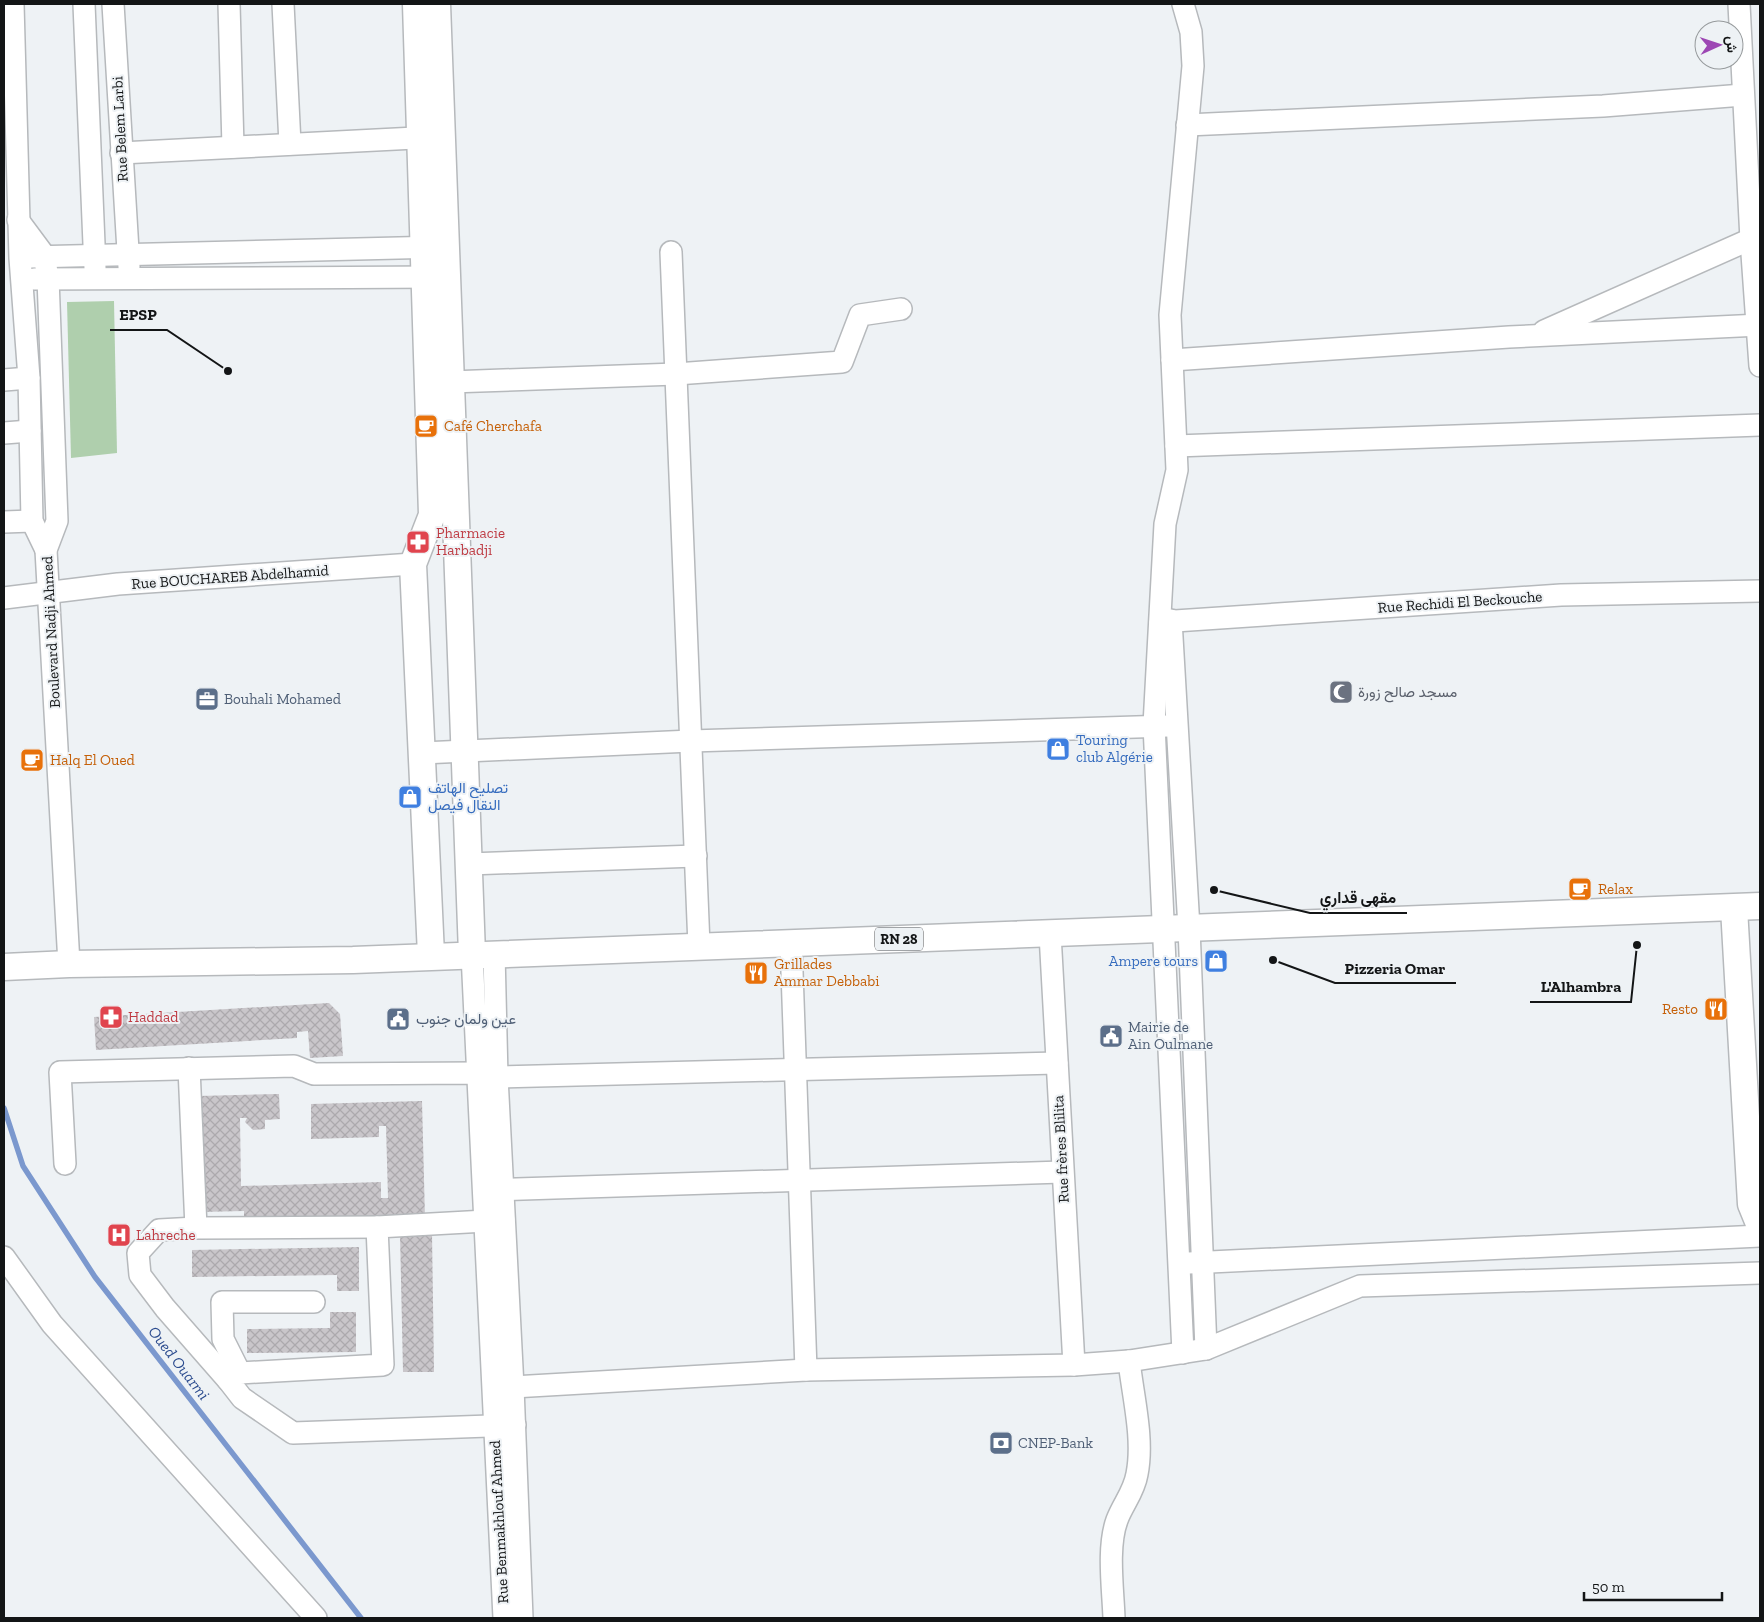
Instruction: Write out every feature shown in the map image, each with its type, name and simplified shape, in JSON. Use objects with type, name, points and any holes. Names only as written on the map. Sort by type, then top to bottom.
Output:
[{"type":"main road","points":[[416,4],[431,137]]},
{"type":"main road","points":[[431,955],[413,564],[432,515],[435,277],[431,137],[437,4]]},
{"type":"main road","points":[[435,277],[450,382],[469,864],[483,953]]},
{"type":"main road","name":"RN 28","points":[[4,967],[69,964],[352,960],[483,953],[1050,934],[1760,906]]},
{"type":"main road","points":[[1734,908],[1751,1204],[1760,1226]]},
{"type":"street","points":[[9,110],[13,4]]},
{"type":"street","points":[[84,4],[96,278]]},
{"type":"street","name":"Rue Belem Larbi","points":[[113,4],[130,278]]},
{"type":"street","points":[[229,4],[233,147]]},
{"type":"street","points":[[283,4],[290,144]]},
{"type":"street","points":[[1183,4],[1191,32],[1193,66],[1170,315],[1177,470],[1165,524],[1165,622],[1154,726],[1176,929],[1203,1262],[1206,1349]]},
{"type":"street","points":[[1739,4],[1743,88],[1752,123],[1760,366]]},
{"type":"street","points":[[1187,125],[1603,106],[1743,88],[1760,68]]},
{"type":"street","name":"Boulevard Nadji Ahmed","points":[[9,110],[18,220],[24,248],[48,278],[57,521],[46,550],[69,964]]},
{"type":"street","points":[[121,153],[431,137]]},
{"type":"street","points":[[1532,336],[1755,237]]},
{"type":"street","points":[[46,550],[32,521],[29,378],[21,280],[24,248],[94,254],[128,254],[434,248]]},
{"type":"street","points":[[671,252],[699,946]]},
{"type":"street","points":[[21,280],[48,278],[435,277]]},
{"type":"street","points":[[450,382],[676,374],[842,362],[860,315],[901,308]]},
{"type":"street","points":[[1172,360],[1532,336],[1758,325]]},
{"type":"street","points":[[4,380],[29,378]]},
{"type":"street","points":[[1176,446],[1760,426]]},
{"type":"street","points":[[4,433],[30,431]]},
{"type":"street","points":[[4,522],[32,521]]},
{"type":"street","name":"Rue BOUCHAREB Abdelhamid","points":[[4,598],[118,584],[413,564]]},
{"type":"street","name":"Rue Rechidi El Beckouche","points":[[1165,622],[1561,595],[1760,591]]},
{"type":"street","points":[[1165,622],[1178,726],[1176,929],[1178,1263],[1182,1353]]},
{"type":"street","points":[[422,753],[691,740],[1178,726]]},
{"type":"street","points":[[469,864],[696,856]]},
{"type":"street","name":"Rue frères Blilita","points":[[1050,934],[1074,1365]]},
{"type":"street","points":[[791,943],[806,1370]]},
{"type":"street","points":[[483,953],[504,1425],[522,1618]]},
{"type":"street","points":[[65,1164],[60,1072],[294,1066],[314,1074],[487,1075],[796,1071],[1057,1062]]},
{"type":"street","points":[[189,1068],[196,1228]]},
{"type":"street","points":[[493,1190],[1062,1172]]},
{"type":"street","points":[[377,1227],[383,1366],[234,1376],[165,1308],[140,1275],[138,1253],[159,1230],[377,1227],[494,1221]]},
{"type":"street","points":[[494,1221],[514,1387],[504,1425]]},
{"type":"street","points":[[1178,1263],[1760,1236]]},
{"type":"street","points":[[4,1257],[52,1324],[316,1618]]},
{"type":"street","points":[[514,1387],[806,1370],[1074,1365],[1129,1361],[1206,1349],[1360,1286],[1760,1273]]},
{"type":"street","points":[[314,1302],[222,1302],[223,1339],[242,1398],[293,1433],[504,1425]]},
{"type":"street","points":[[1114,1618],[1114,1535],[1117,1519],[1129,1499],[1137,1474],[1138,1442],[1129,1361]]},
{"type":"street","name":"Rue Benmakhlouf Ahmed","points":[[504,1425],[504,1618]]},
{"type":"green space","points":[[114,301],[117,453],[71,458],[67,302]]},
{"type":"building","points":[[329,1003],[340,1014],[343,1056],[310,1058],[308,1031],[297,1032],[297,1038],[96,1050],[94,1017]]},
{"type":"building","points":[[279,1094],[280,1119],[265,1120],[265,1129],[253,1130],[245,1122],[247,1118],[240,1118],[241,1186],[381,1182],[381,1198],[388,1198],[386,1126],[379,1126],[379,1137],[311,1139],[311,1104],[422,1101],[425,1218],[244,1223],[244,1211],[201,1212],[198,1096]]},
{"type":"building","points":[[432,1233],[434,1372],[403,1372],[400,1234]]},
{"type":"building","points":[[359,1247],[359,1291],[337,1291],[337,1275],[192,1277],[192,1250]]},
{"type":"building","points":[[330,1312],[356,1312],[356,1352],[247,1353],[247,1329],[330,1328]]},
{"type":"waterway","name":"Oued Ouarmi","points":[[4,1108],[23,1166],[95,1277],[361,1618]]},
{"type":"place","name":"EPSP","points":[[228,371]]},
{"type":"place","name":"Café Cherchafa","points":[[426,426]]},
{"type":"place","name":"Pharmacie Harbadji","points":[[418,542]]},
{"type":"place","name":"مسجد صالح زورة","points":[[1341,692]]},
{"type":"place","name":"Bouhali Mohamed","points":[[207,699]]},
{"type":"place","name":"Touring club Algérie","points":[[1058,749]]},
{"type":"place","name":"Halq El Oued","points":[[32,760]]},
{"type":"place","name":"تصليح الهاتف النقال فيصل","points":[[410,797]]},
{"type":"place","name":"Relax","points":[[1580,889]]},
{"type":"place","name":"مقهى قداري","points":[[1214,890]]},
{"type":"place","name":"L'Alhambra","points":[[1637,945]]},
{"type":"place","name":"Pizzeria Omar","points":[[1273,960]]},
{"type":"place","name":"Ampere tours","points":[[1216,961]]},
{"type":"place","name":"Grillades Ammar Debbabi","points":[[756,973]]},
{"type":"place","name":"Resto","points":[[1716,1009]]},
{"type":"place","name":"Haddad","points":[[111,1017]]},
{"type":"place","name":"عين ولمان جنوب","points":[[398,1019]]},
{"type":"place","name":"Mairie de Ain Oulmane","points":[[1111,1036]]},
{"type":"place","name":"Lahreche","points":[[119,1235]]},
{"type":"place","name":"CNEP-Bank","points":[[1001,1443]]}]
